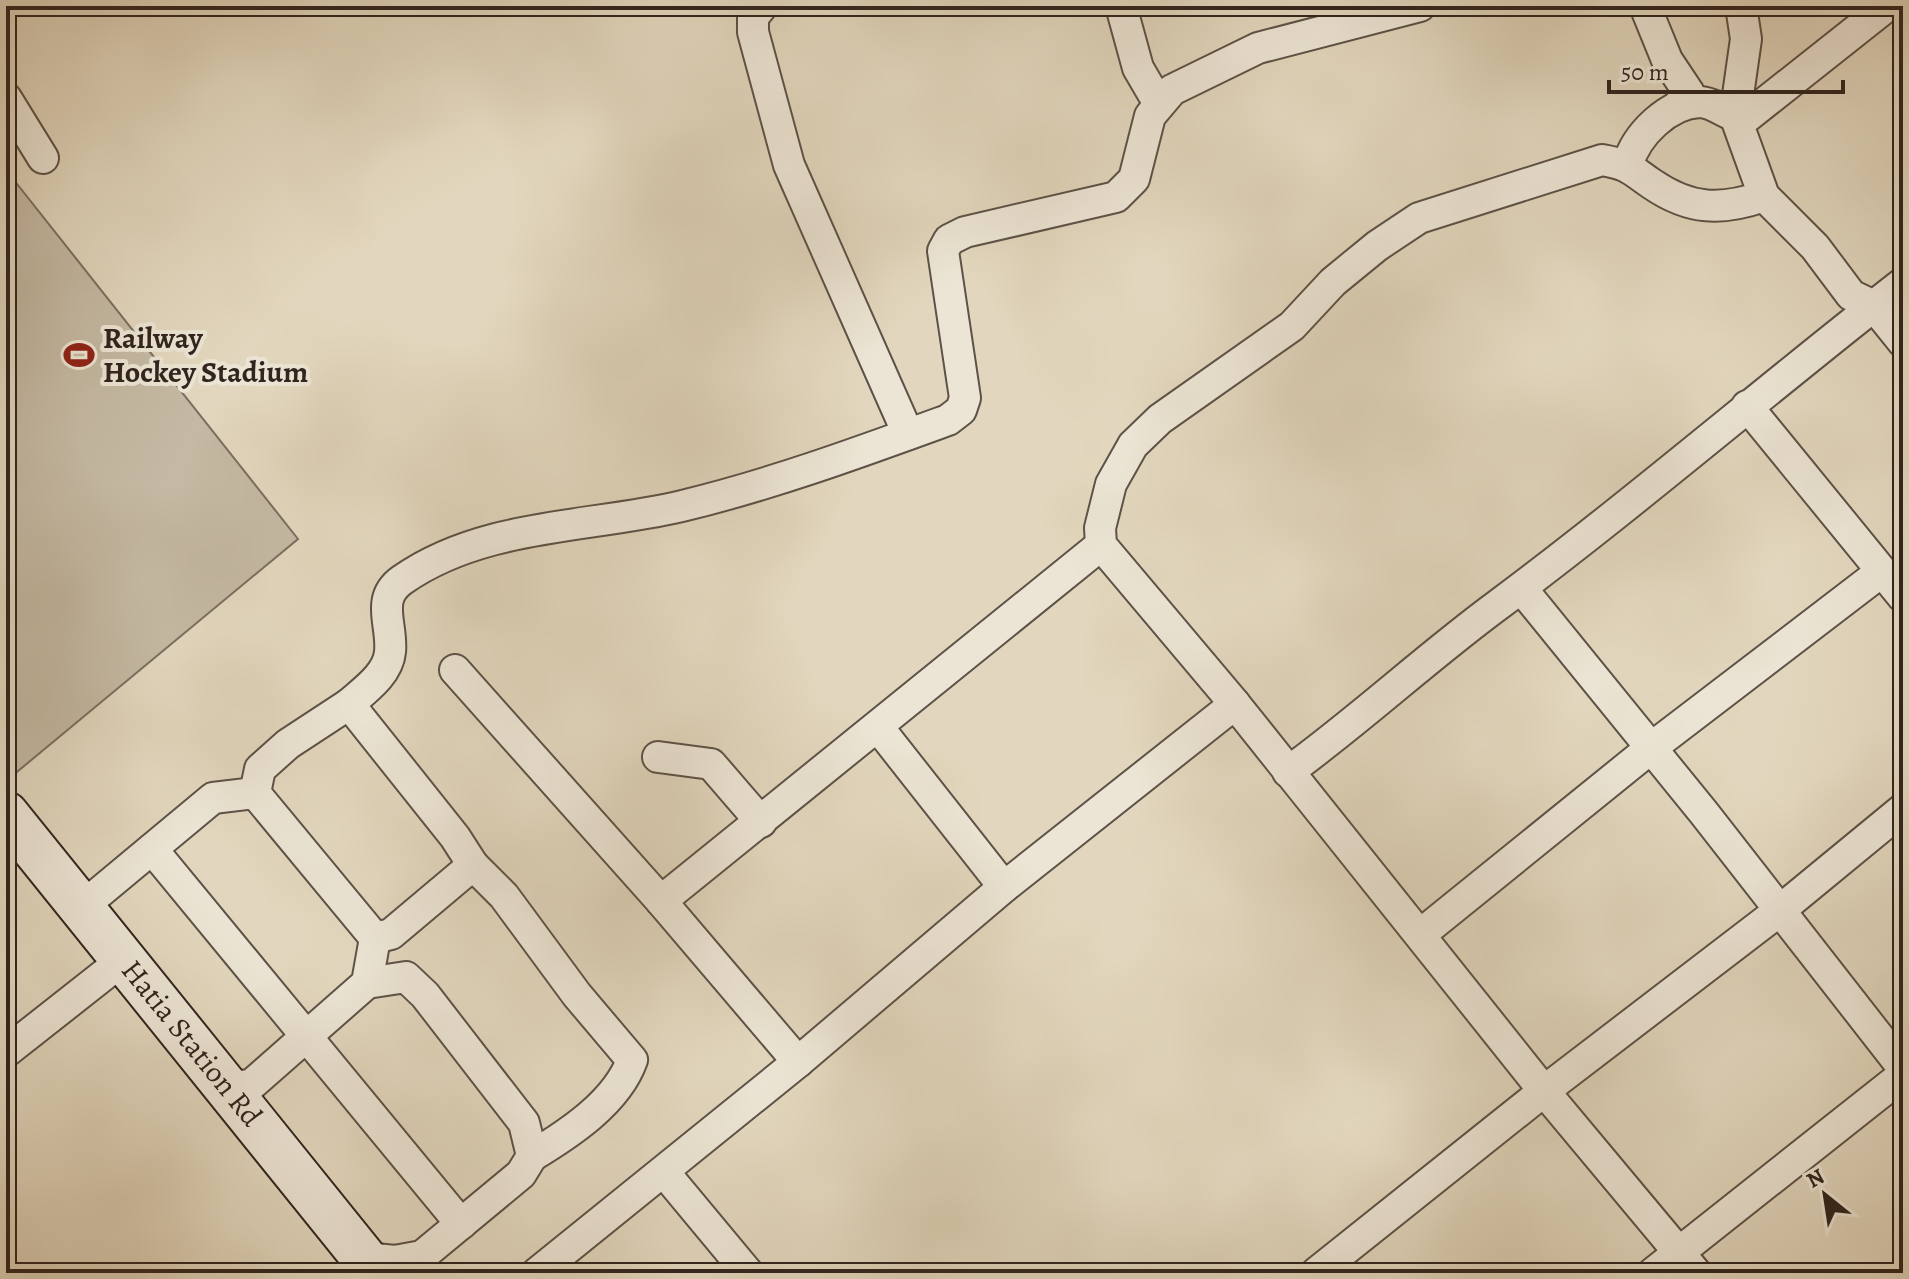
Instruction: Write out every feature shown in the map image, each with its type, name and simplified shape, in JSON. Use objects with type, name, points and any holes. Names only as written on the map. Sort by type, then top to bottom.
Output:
[{"type":"street","points":[[762,6],[753,17],[753,32],[779,139],[851,310],[908,434]]},
{"type":"street","points":[[1121,6],[1138,68],[1159,104]]},
{"type":"street","points":[[255,793],[260,769],[288,744],[349,704],[384,669],[390,653],[386,601],[391,589],[457,551],[501,538],[686,505],[803,473],[948,420],[961,410],[965,398],[943,251],[949,240],[965,232],[1116,197],[1134,179],[1150,116],[1172,90],[1258,48],[1375,12],[1420,6]]},
{"type":"street","points":[[1628,164],[1633,146],[1689,93],[1667,60],[1645,6]]},
{"type":"street","points":[[1741,6],[1746,39],[1737,120],[1764,196],[1815,247],[1851,295],[1874,306],[1903,342]]},
{"type":"street","points":[[1737,120],[1887,6]]},
{"type":"street","points":[[6,98],[43,158]]},
{"type":"street","points":[[1678,106],[1703,102],[1737,120]]},
{"type":"street","points":[[1687,1262],[1544,1091],[1235,704],[1101,545],[1100,528],[1111,484],[1133,445],[1160,419],[1292,326],[1333,282],[1377,246],[1419,218],[1602,160],[1628,164],[1675,200],[1703,208],[1737,206],[1764,196]]},
{"type":"street","points":[[1288,772],[1357,722],[1903,283]]},
{"type":"street","points":[[1747,406],[1903,597]]},
{"type":"street","points":[[661,901],[1101,545]]},
{"type":"street","points":[[1421,934],[1651,748],[1881,572]]},
{"type":"street","points":[[1522,589],[1903,1068]]},
{"type":"street","points":[[455,670],[661,901],[798,1062]]},
{"type":"street","points":[[349,704],[455,837],[473,865],[504,896],[577,995],[632,1060],[624,1081],[591,1113],[532,1156],[521,1174],[422,1256],[370,1265]]},
{"type":"street","points":[[537,1273],[798,1062],[1004,887],[1235,704]]},
{"type":"street","points":[[878,727],[1004,887]]},
{"type":"street","points":[[658,757],[711,764],[761,822]]},
{"type":"street","points":[[82,907],[213,798],[255,793]]},
{"type":"street","points":[[255,793],[375,938],[367,983]]},
{"type":"street","points":[[1316,1273],[1544,1091],[1779,911],[1903,809]]},
{"type":"street","name":"Hatia Station Rd","points":[[6,814],[370,1265]]},
{"type":"street","points":[[152,849],[461,1224]]},
{"type":"street","points":[[375,938],[401,927],[473,865]]},
{"type":"street","points":[[6,1052],[124,959]]},
{"type":"street","points":[[229,1087],[251,1085],[367,983],[406,977],[425,995],[524,1123],[532,1156]]},
{"type":"street","points":[[1653,1273],[1687,1262],[1903,1075]]},
{"type":"street","points":[[664,1172],[748,1273]]},
{"type":"shaded area","name":"Railway Hockey Stadium","points":[[6,170],[298,539],[6,781]]},
{"type":"place","name":"Railway Hockey Stadium","points":[[79,355]]}]
